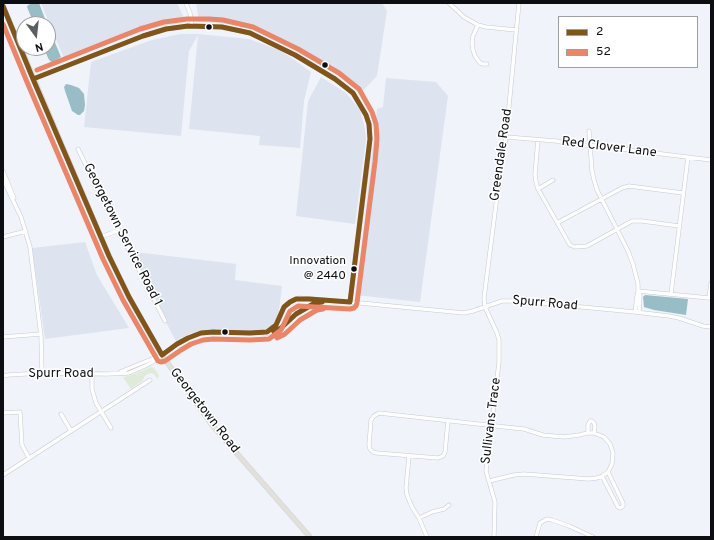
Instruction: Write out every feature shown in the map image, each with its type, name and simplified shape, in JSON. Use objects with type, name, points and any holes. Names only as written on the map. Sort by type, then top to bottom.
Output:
[{"type":"main road","name":"Georgetown Road","points":[[3,6],[101,237],[129,297],[162,355],[212,425],[310,537]]},
{"type":"street","points":[[186,3],[190,12],[192,26]]},
{"type":"street","points":[[449,3],[464,17],[478,25],[516,30]]},
{"type":"street","name":"Greendale Road","points":[[485,307],[484,298],[491,236],[506,137],[519,3]]},
{"type":"street","points":[[478,25],[473,36],[473,50],[475,56],[480,62],[487,64]]},
{"type":"street","points":[[33,79],[143,36],[166,29],[192,26],[222,27],[250,33],[295,55],[335,79],[353,92],[366,115],[369,124],[370,139],[350,302]]},
{"type":"street","points":[[589,131],[594,180],[597,190],[633,264],[638,284],[636,296],[637,312]]},
{"type":"street","name":"Red Clover Lane","points":[[506,137],[556,141],[581,146],[600,145],[711,160]]},
{"type":"street","points":[[538,140],[535,174],[538,189],[570,245],[575,247],[587,246],[632,221],[679,226]]},
{"type":"street","name":"Georgetown Service Road 1","points":[[78,149],[165,321]]},
{"type":"street","points":[[671,294],[688,157]]},
{"type":"street","points":[[3,173],[17,207]]},
{"type":"street","points":[[3,179],[21,216],[30,247],[41,334],[42,373]]},
{"type":"street","points":[[538,189],[553,180]]},
{"type":"street","points":[[557,223],[622,188],[629,186],[683,193]]},
{"type":"street","points":[[101,237],[119,230]]},
{"type":"street","points":[[3,236],[26,231]]},
{"type":"street","points":[[638,291],[709,298],[711,283]]},
{"type":"street","name":"Spurr Road","points":[[250,333],[267,332],[278,321],[284,307],[296,299],[350,302],[464,313],[502,301],[510,301],[637,312],[679,318],[711,328]]},
{"type":"street","name":"Spurr Road","points":[[3,376],[42,373],[119,373],[162,355],[177,344],[201,333],[262,334],[272,332],[281,328],[296,314],[309,306],[315,303],[332,301]]},
{"type":"street","name":"Sullivans Trace","points":[[485,307],[494,324],[499,340],[499,362],[486,471],[495,502],[494,537]]},
{"type":"street","points":[[3,338],[41,334]]},
{"type":"street","points":[[92,373],[93,395],[111,428]]},
{"type":"street","points":[[3,475],[150,380]]},
{"type":"street","points":[[3,413],[20,412],[22,445],[29,458]]},
{"type":"street","points":[[448,421],[445,452],[441,458],[377,453],[370,449],[371,420],[378,413],[524,429],[543,435],[553,436],[594,433],[604,438],[610,444],[613,453],[612,464],[608,472],[602,476],[589,479],[524,474],[489,481]]},
{"type":"street","points":[[61,414],[71,431]]},
{"type":"street","points":[[588,433],[588,425],[590,421],[594,423],[594,433]]},
{"type":"street","points":[[409,456],[406,488],[407,494],[427,537]]},
{"type":"street","points":[[602,476],[618,507],[620,508],[624,506],[608,472]]},
{"type":"street","points":[[419,518],[432,512],[444,509],[449,505]]},
{"type":"street","points":[[536,537],[540,523],[547,519],[569,526],[593,537]]},
{"type":"shaded area","points":[[41,3],[177,3],[186,22],[154,28],[110,43],[65,61],[56,39],[56,16],[46,16]]},
{"type":"shaded area","points":[[196,3],[382,3],[387,11],[377,76],[360,94],[349,81],[296,47],[263,31],[227,24],[199,22]]},
{"type":"shaded area","points":[[180,34],[198,34],[249,39],[279,50],[311,72],[304,101],[300,148],[259,145],[260,136],[189,129],[198,35],[189,51],[181,136],[84,127],[91,62],[152,40]]},
{"type":"shaded area","points":[[321,77],[346,93],[360,110],[365,129],[366,140],[355,224],[296,216],[308,101]]},
{"type":"shaded area","points":[[386,78],[436,82],[448,96],[420,302],[356,295],[377,109],[383,107]]},
{"type":"shaded area","points":[[85,242],[97,275],[129,328],[45,339],[32,248]]},
{"type":"shaded area","points":[[127,251],[236,264],[235,280],[282,286],[278,318],[269,328],[257,332],[219,329],[203,330],[189,334],[176,341]]},
{"type":"green space","points":[[151,367],[155,369],[159,376],[157,379],[152,373],[147,374],[142,381],[131,389],[123,377],[132,375]]},
{"type":"water","points":[[39,3],[44,16],[31,16],[27,7],[28,5]]},
{"type":"water","points":[[56,45],[61,57],[52,62],[47,56],[56,56]]},
{"type":"water","points":[[66,84],[79,88],[84,94],[84,111],[80,115],[72,111],[64,87]]},
{"type":"water","points":[[645,295],[688,299],[686,315],[644,307],[643,297]]},
{"type":"transit line","name":"2","points":[[3,6],[33,79]]},
{"type":"transit line","name":"52","points":[[3,24],[103,259],[123,300],[158,361],[165,361],[191,344],[203,340],[269,339],[281,330],[290,311],[298,306],[350,309],[356,306],[375,162],[377,139],[376,124],[372,112],[359,89],[339,73],[298,49],[253,27],[223,20],[209,19],[187,19],[164,22],[140,29],[37,70]]},
{"type":"transit line","name":"2","points":[[188,26],[222,27],[250,33],[295,55],[335,79],[353,93],[366,115],[369,124],[370,139],[350,302],[296,299],[284,307],[276,325],[267,332],[201,333],[177,344],[162,355],[129,297],[109,256],[33,79],[143,36],[166,29],[188,26]]},
{"type":"transit line","name":"2","points":[[274,332],[281,328],[296,314],[315,303],[322,302]]},
{"type":"transit line","name":"52","points":[[277,338],[285,334],[300,320],[317,310],[323,309]]},
{"type":"place","name":"Innovation @ 2440","points":[[354,269]]}]
